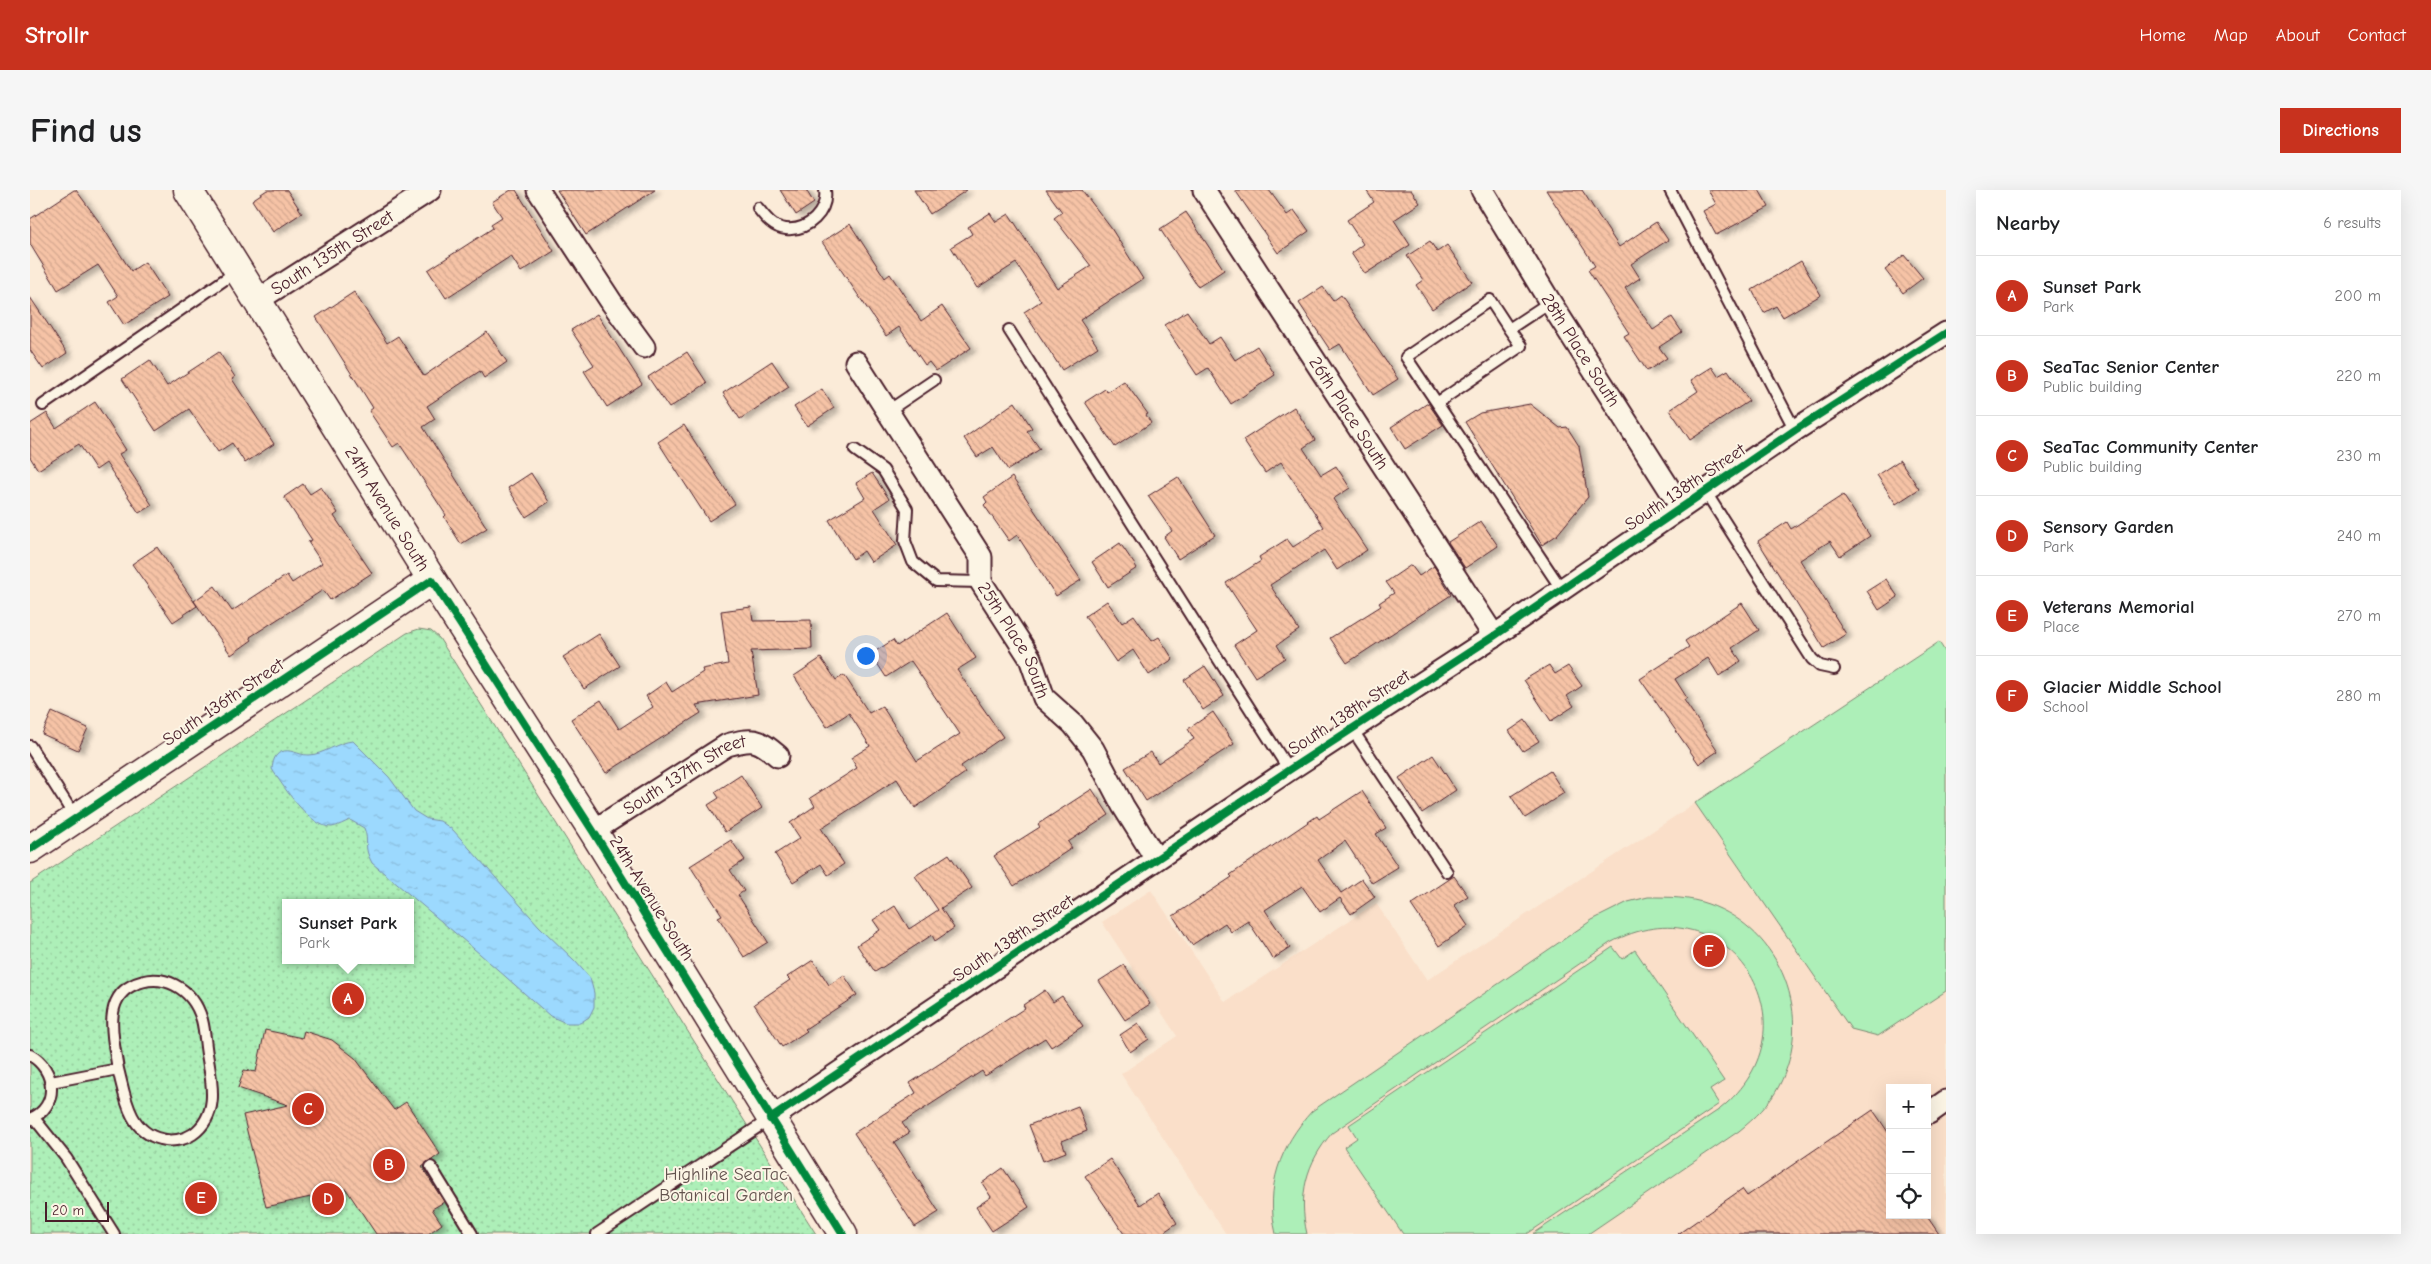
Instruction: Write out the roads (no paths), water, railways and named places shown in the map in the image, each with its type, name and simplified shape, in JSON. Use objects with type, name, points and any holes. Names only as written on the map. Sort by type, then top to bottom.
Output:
[{"type":"street","name":"24th Avenue South","points":[[188,190],[432,580],[593,831],[843,1234]]},
{"type":"street","name":"South 135th Street","points":[[258,300],[430,190]]},
{"type":"street","points":[[538,190],[612,303],[644,348]]},
{"type":"street","name":"26th Place South","points":[[1204,190],[1494,636]]},
{"type":"street","name":"28th Place South","points":[[1482,190],[1550,302],[1681,507]]},
{"type":"street","name":"South 138th Street","points":[[770,1119],[1289,770],[1494,636],[1794,430],[1946,333]]},
{"type":"street","name":"25th Place South","points":[[856,362],[981,558],[980,582],[1030,658],[1044,698],[1073,724],[1094,749],[1123,806],[1156,860]]},
{"type":"street","name":"South 136th Street","points":[[30,849],[432,580]]},
{"type":"street","name":"South 137th Street","points":[[593,831],[727,746],[747,740],[760,741],[778,756]]},
{"type":"lane","points":[[758,208],[768,221],[785,229],[808,225],[824,208],[826,190]]},
{"type":"lane","points":[[1670,190],[1794,430]]},
{"type":"lane","points":[[42,405],[239,270]]},
{"type":"lane","points":[[1436,403],[1521,346],[1490,300],[1406,357],[1436,403],[1562,590]]},
{"type":"lane","points":[[1509,329],[1550,302]]},
{"type":"lane","points":[[1009,330],[1289,770]]},
{"type":"lane","points":[[888,411],[934,380]]},
{"type":"lane","points":[[855,450],[883,470],[907,510],[905,541],[913,562],[936,581],[980,582]]},
{"type":"lane","points":[[1705,491],[1812,659],[1820,666],[1834,669]]},
{"type":"lane","points":[[1352,729],[1448,872]]},
{"type":"lane","points":[[30,746],[76,818]]},
{"type":"lane","points":[[147,980],[162,980],[182,989],[191,998],[202,1020],[213,1101],[204,1125],[191,1135],[177,1141],[151,1137],[134,1120],[128,1109],[118,1069],[111,1017],[119,996],[125,989],[147,980]]},
{"type":"lane","points":[[30,1055],[44,1065],[51,1082],[50,1099],[41,1113],[32,1118],[66,1158],[114,1234]]},
{"type":"lane","points":[[51,1082],[118,1069]]},
{"type":"lane","name":"South 138th Street","points":[[597,1234],[770,1119]]},
{"type":"lane","points":[[430,1166],[472,1234]]},
{"type":"water","points":[[353,741],[389,777],[414,811],[427,819],[440,821],[453,830],[539,926],[590,978],[594,993],[594,1007],[589,1017],[580,1023],[566,1023],[550,1016],[372,863],[367,852],[364,828],[350,820],[332,827],[315,821],[282,785],[272,769],[275,757],[281,752],[288,751],[308,755]]},
{"type":"place","name":"Glacier Middle School","points":[[1709,951]]},
{"type":"place","name":"Sunset Park","points":[[348,999]]},
{"type":"place","name":"SeaTac Community Center","points":[[308,1109]]},
{"type":"place","name":"SeaTac Senior Center","points":[[389,1165]]},
{"type":"place","name":"Veterans Memorial","points":[[201,1198]]},
{"type":"place","name":"Sensory Garden","points":[[328,1199]]},
{"type":"park label","name":"Highline SeaTac Botanical Garden","points":[[726,1184]]}]
